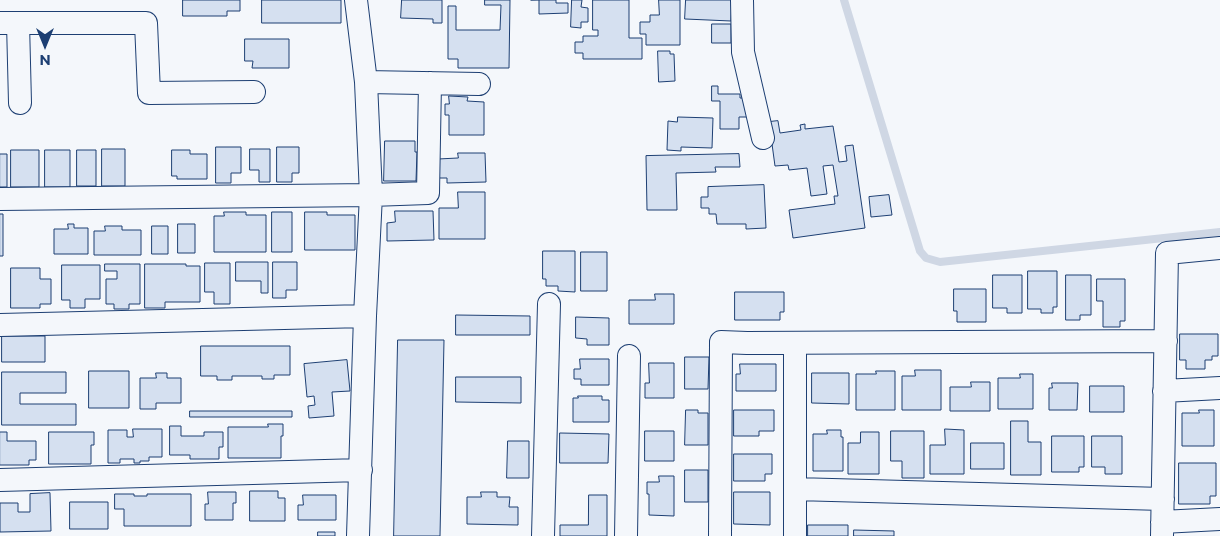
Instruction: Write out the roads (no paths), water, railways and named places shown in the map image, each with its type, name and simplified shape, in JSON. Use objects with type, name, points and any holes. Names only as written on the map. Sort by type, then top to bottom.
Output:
[{"type":"street","points":[[356,0],[366,82],[372,195],[365,316],[358,536]]},
{"type":"street","points":[[742,0],[743,52],[763,138]]},
{"type":"street","points":[[20,103],[9,23],[146,23],[150,93],[254,92]]},
{"type":"street","points":[[366,82],[479,84]]},
{"type":"street","points":[[0,199],[372,195],[428,192],[430,83]]},
{"type":"street","points":[[1220,248],[1167,252],[1162,529],[1220,519]]},
{"type":"street","points":[[543,536],[549,304]]},
{"type":"street","points":[[0,325],[365,316]]},
{"type":"street","points":[[720,536],[721,342],[1166,341]]},
{"type":"street","points":[[795,343],[795,536]]},
{"type":"street","points":[[626,536],[629,356]]},
{"type":"street","points":[[1164,391],[1220,388]]},
{"type":"street","points":[[0,480],[361,470]]},
{"type":"street","points":[[795,489],[1163,499]]},
{"type":"waterway","points":[[844,0],[920,251],[926,258],[940,262],[1220,232]]}]
